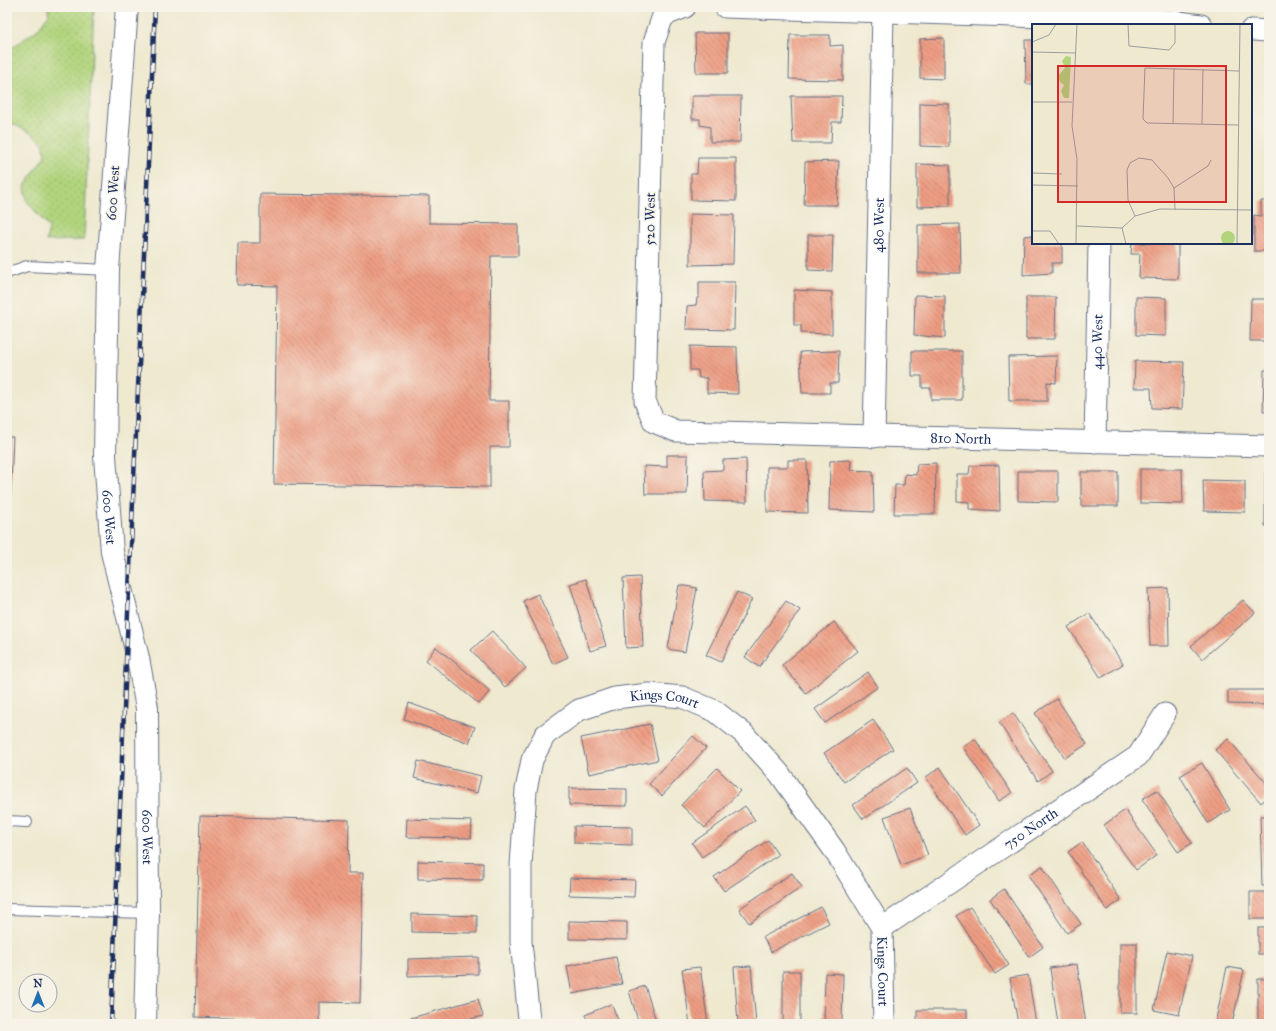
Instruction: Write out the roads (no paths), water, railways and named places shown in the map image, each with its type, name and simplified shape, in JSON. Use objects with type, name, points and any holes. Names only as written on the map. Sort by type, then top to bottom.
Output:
[{"type":"main road","name":"600 West","points":[[126,7],[108,270],[105,456],[112,552],[138,658],[146,708],[148,913],[145,1024]]},
{"type":"street","name":"520 West","points":[[654,422],[645,401],[654,42],[663,16],[685,7]]},
{"type":"street","points":[[725,7],[883,12],[1104,22],[1171,21],[1194,24]]},
{"type":"street","name":"480 West","points":[[874,437],[883,12]]},
{"type":"street","points":[[1252,30],[1269,31]]},
{"type":"street","name":"440 West","points":[[1095,442],[1100,244]]},
{"type":"street","name":"810 North","points":[[654,422],[676,431],[1269,446]]},
{"type":"street","name":"Kings Court","points":[[532,1024],[529,1019],[521,942],[521,866],[526,790],[532,760],[545,735],[579,710],[615,698],[649,694],[682,697],[715,711],[743,733],[780,773],[834,850],[882,928],[884,1024]]},
{"type":"street","name":"750 North","points":[[882,928],[1138,756],[1166,714]]},
{"type":"lane","points":[[7,273],[27,266],[108,270]]},
{"type":"lane","points":[[7,821],[27,822]]},
{"type":"lane","points":[[7,909],[148,913]]},
{"type":"railway","points":[[111,1024],[155,7]]}]
